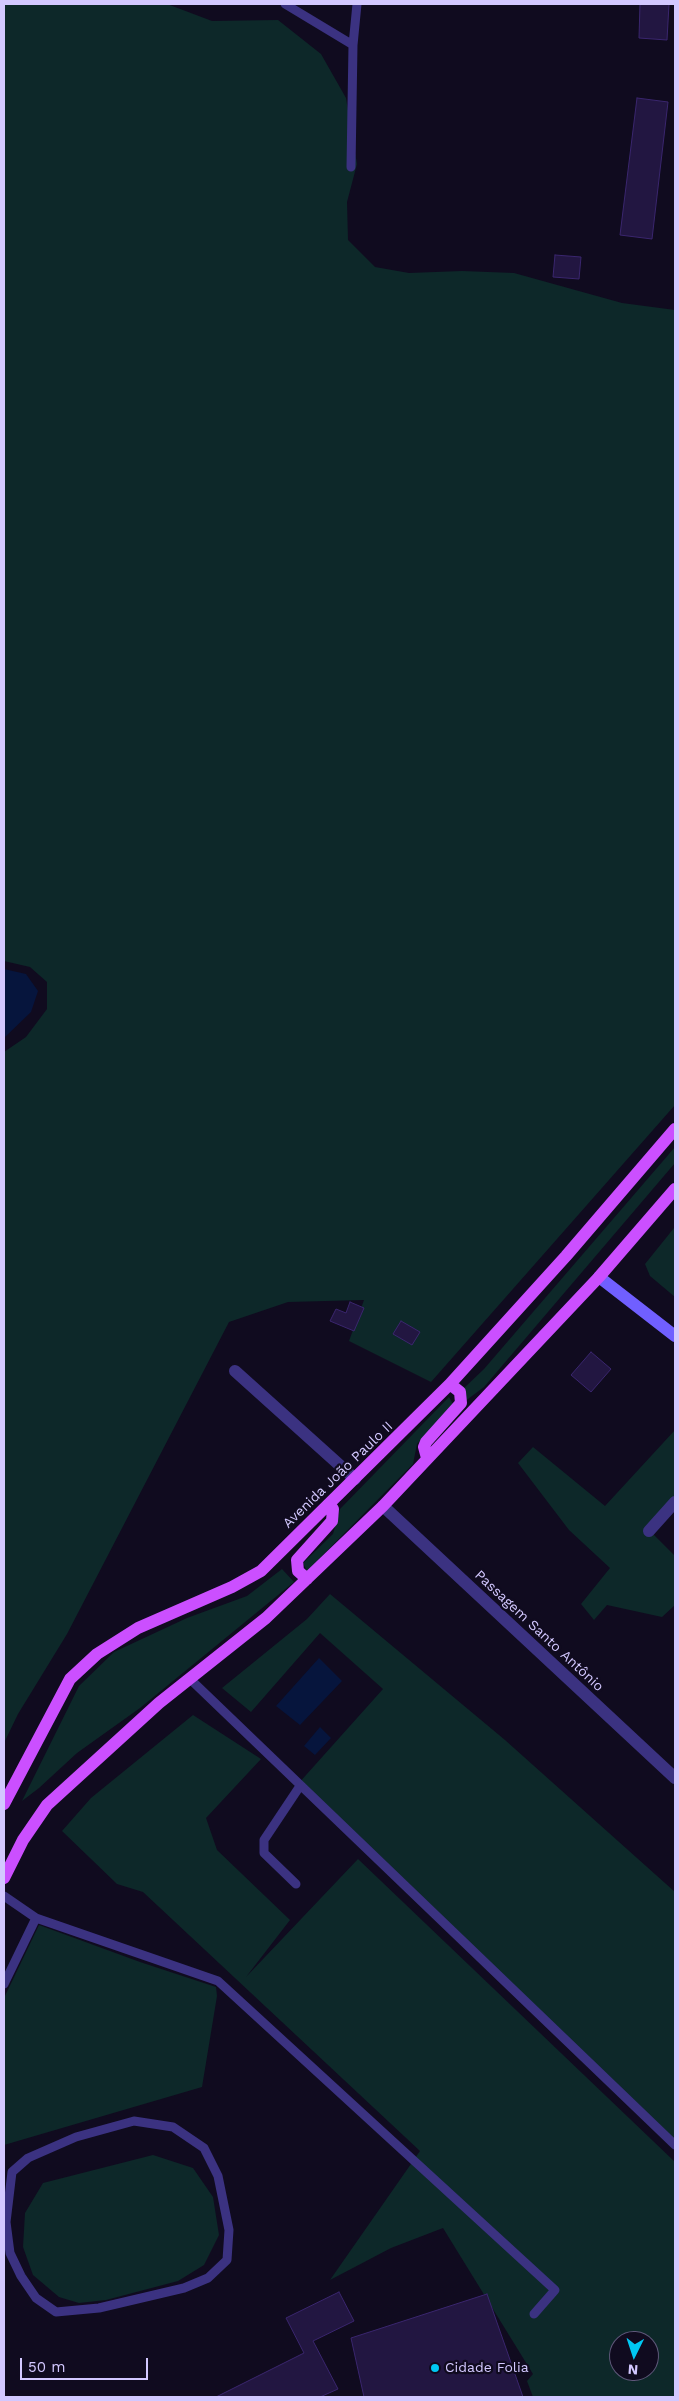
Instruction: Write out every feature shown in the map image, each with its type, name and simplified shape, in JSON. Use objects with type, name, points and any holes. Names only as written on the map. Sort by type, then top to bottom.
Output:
[{"type":"main road","name":"Avenida João Paulo II","points":[[4,1804],[70,1679],[98,1654],[138,1628],[232,1587],[261,1571],[330,1505],[450,1384],[566,1256],[675,1129]]},
{"type":"main road","points":[[4,1878],[23,1840],[47,1805],[159,1703],[266,1618],[383,1506],[599,1277],[675,1189]]},
{"type":"main road","points":[[599,1277],[675,1336]]},
{"type":"main road","points":[[427,1458],[424,1448],[426,1442],[461,1403],[460,1392],[450,1384]]},
{"type":"main road","points":[[307,1579],[298,1571],[297,1560],[332,1521],[333,1509],[330,1505]]},
{"type":"street","points":[[235,1371],[355,1479]]},
{"type":"street","points":[[650,1531],[675,1502]]},
{"type":"street","name":"Passagem Santo Antônio","points":[[383,1506],[675,1778]]},
{"type":"lane","points":[[285,4],[353,45]]},
{"type":"lane","points":[[352,167],[353,45],[357,4]]},
{"type":"lane","points":[[190,1679],[675,2145]]},
{"type":"lane","points":[[296,1884],[264,1852],[264,1840],[300,1786]]},
{"type":"lane","points":[[4,1896],[36,1918],[218,1981],[555,2290],[534,2314]]},
{"type":"lane","points":[[4,1984],[36,1918]]},
{"type":"lane","points":[[134,2122],[173,2127],[204,2148],[218,2176],[229,2230],[227,2260],[208,2278],[184,2288],[99,2308],[56,2312],[36,2298],[21,2276],[10,2253],[6,2222],[8,2171],[28,2158],[76,2137],[134,2122]]},
{"type":"green space","points":[[4,4],[167,4],[212,21],[278,20],[321,54],[346,98],[357,164],[347,202],[348,240],[375,267],[409,273],[462,271],[514,273],[622,303],[675,310],[675,1105],[431,1382],[349,1341],[364,1300],[288,1302],[229,1322],[67,1634],[18,1714],[4,1743],[4,1052],[26,1037],[47,1009],[47,982],[30,967],[4,961]]},
{"type":"green space","points":[[675,1147],[675,1163],[484,1387],[464,1402],[463,1389],[484,1369]]},
{"type":"green space","points":[[674,1228],[675,1297],[650,1276],[645,1264]]},
{"type":"green space","points":[[449,1397],[453,1404],[417,1444],[413,1464],[307,1571],[303,1563],[333,1534],[340,1509]]},
{"type":"green space","points":[[675,1430],[675,1502],[650,1531],[675,1556],[675,1605],[662,1617],[607,1605],[594,1620],[581,1604],[610,1568],[569,1530],[518,1463],[533,1447],[605,1506]]},
{"type":"green space","points":[[282,1569],[294,1582],[140,1708],[77,1753],[22,1801],[79,1686],[114,1652],[187,1618],[247,1596]]},
{"type":"green space","points":[[330,1594],[505,1740],[675,1892],[675,2142],[298,1784],[383,1689],[320,1633],[251,1712],[222,1688],[307,1619]]},
{"type":"green space","points":[[193,1715],[261,1759],[206,1818],[217,1850],[290,1920],[246,1977],[358,1859],[675,2162],[675,2397],[533,2397],[527,2381],[533,2374],[443,2228],[391,2248],[330,2280],[420,2151],[143,1892],[117,1884],[62,1831],[91,1798]]},
{"type":"green space","points":[[39,1925],[140,1962],[216,1987],[217,1996],[202,2087],[4,2145],[4,1998]]},
{"type":"green space","points":[[153,2155],[193,2168],[213,2197],[219,2235],[204,2265],[178,2281],[106,2300],[79,2303],[59,2297],[33,2275],[23,2247],[25,2213],[43,2183]]},
{"type":"water","points":[[4,969],[26,974],[38,991],[31,1012],[4,1038]]},
{"type":"water","points":[[319,1658],[342,1681],[300,1725],[276,1706]]},
{"type":"water","points":[[320,1727],[331,1738],[315,1755],[304,1746]]},
{"type":"building","points":[[640,4],[669,4],[667,40],[639,38]]},
{"type":"building","points":[[637,98],[668,102],[652,239],[620,235]]},
{"type":"building","points":[[555,255],[581,257],[579,279],[553,277]]},
{"type":"building","points":[[350,1302],[364,1308],[354,1331],[330,1321],[336,1309],[346,1313]]},
{"type":"building","points":[[401,1321],[420,1332],[412,1345],[393,1334]]},
{"type":"building","points":[[591,1352],[611,1369],[591,1392],[571,1375]]},
{"type":"building","points":[[339,2292],[354,2321],[313,2341],[338,2389],[320,2397],[216,2397],[304,2353],[286,2318]]},
{"type":"building","name":"Cidade Folia","points":[[487,2294],[523,2397],[364,2397],[351,2338]]},
{"type":"place","name":"Cidade Folia","points":[[435,2368]]}]
